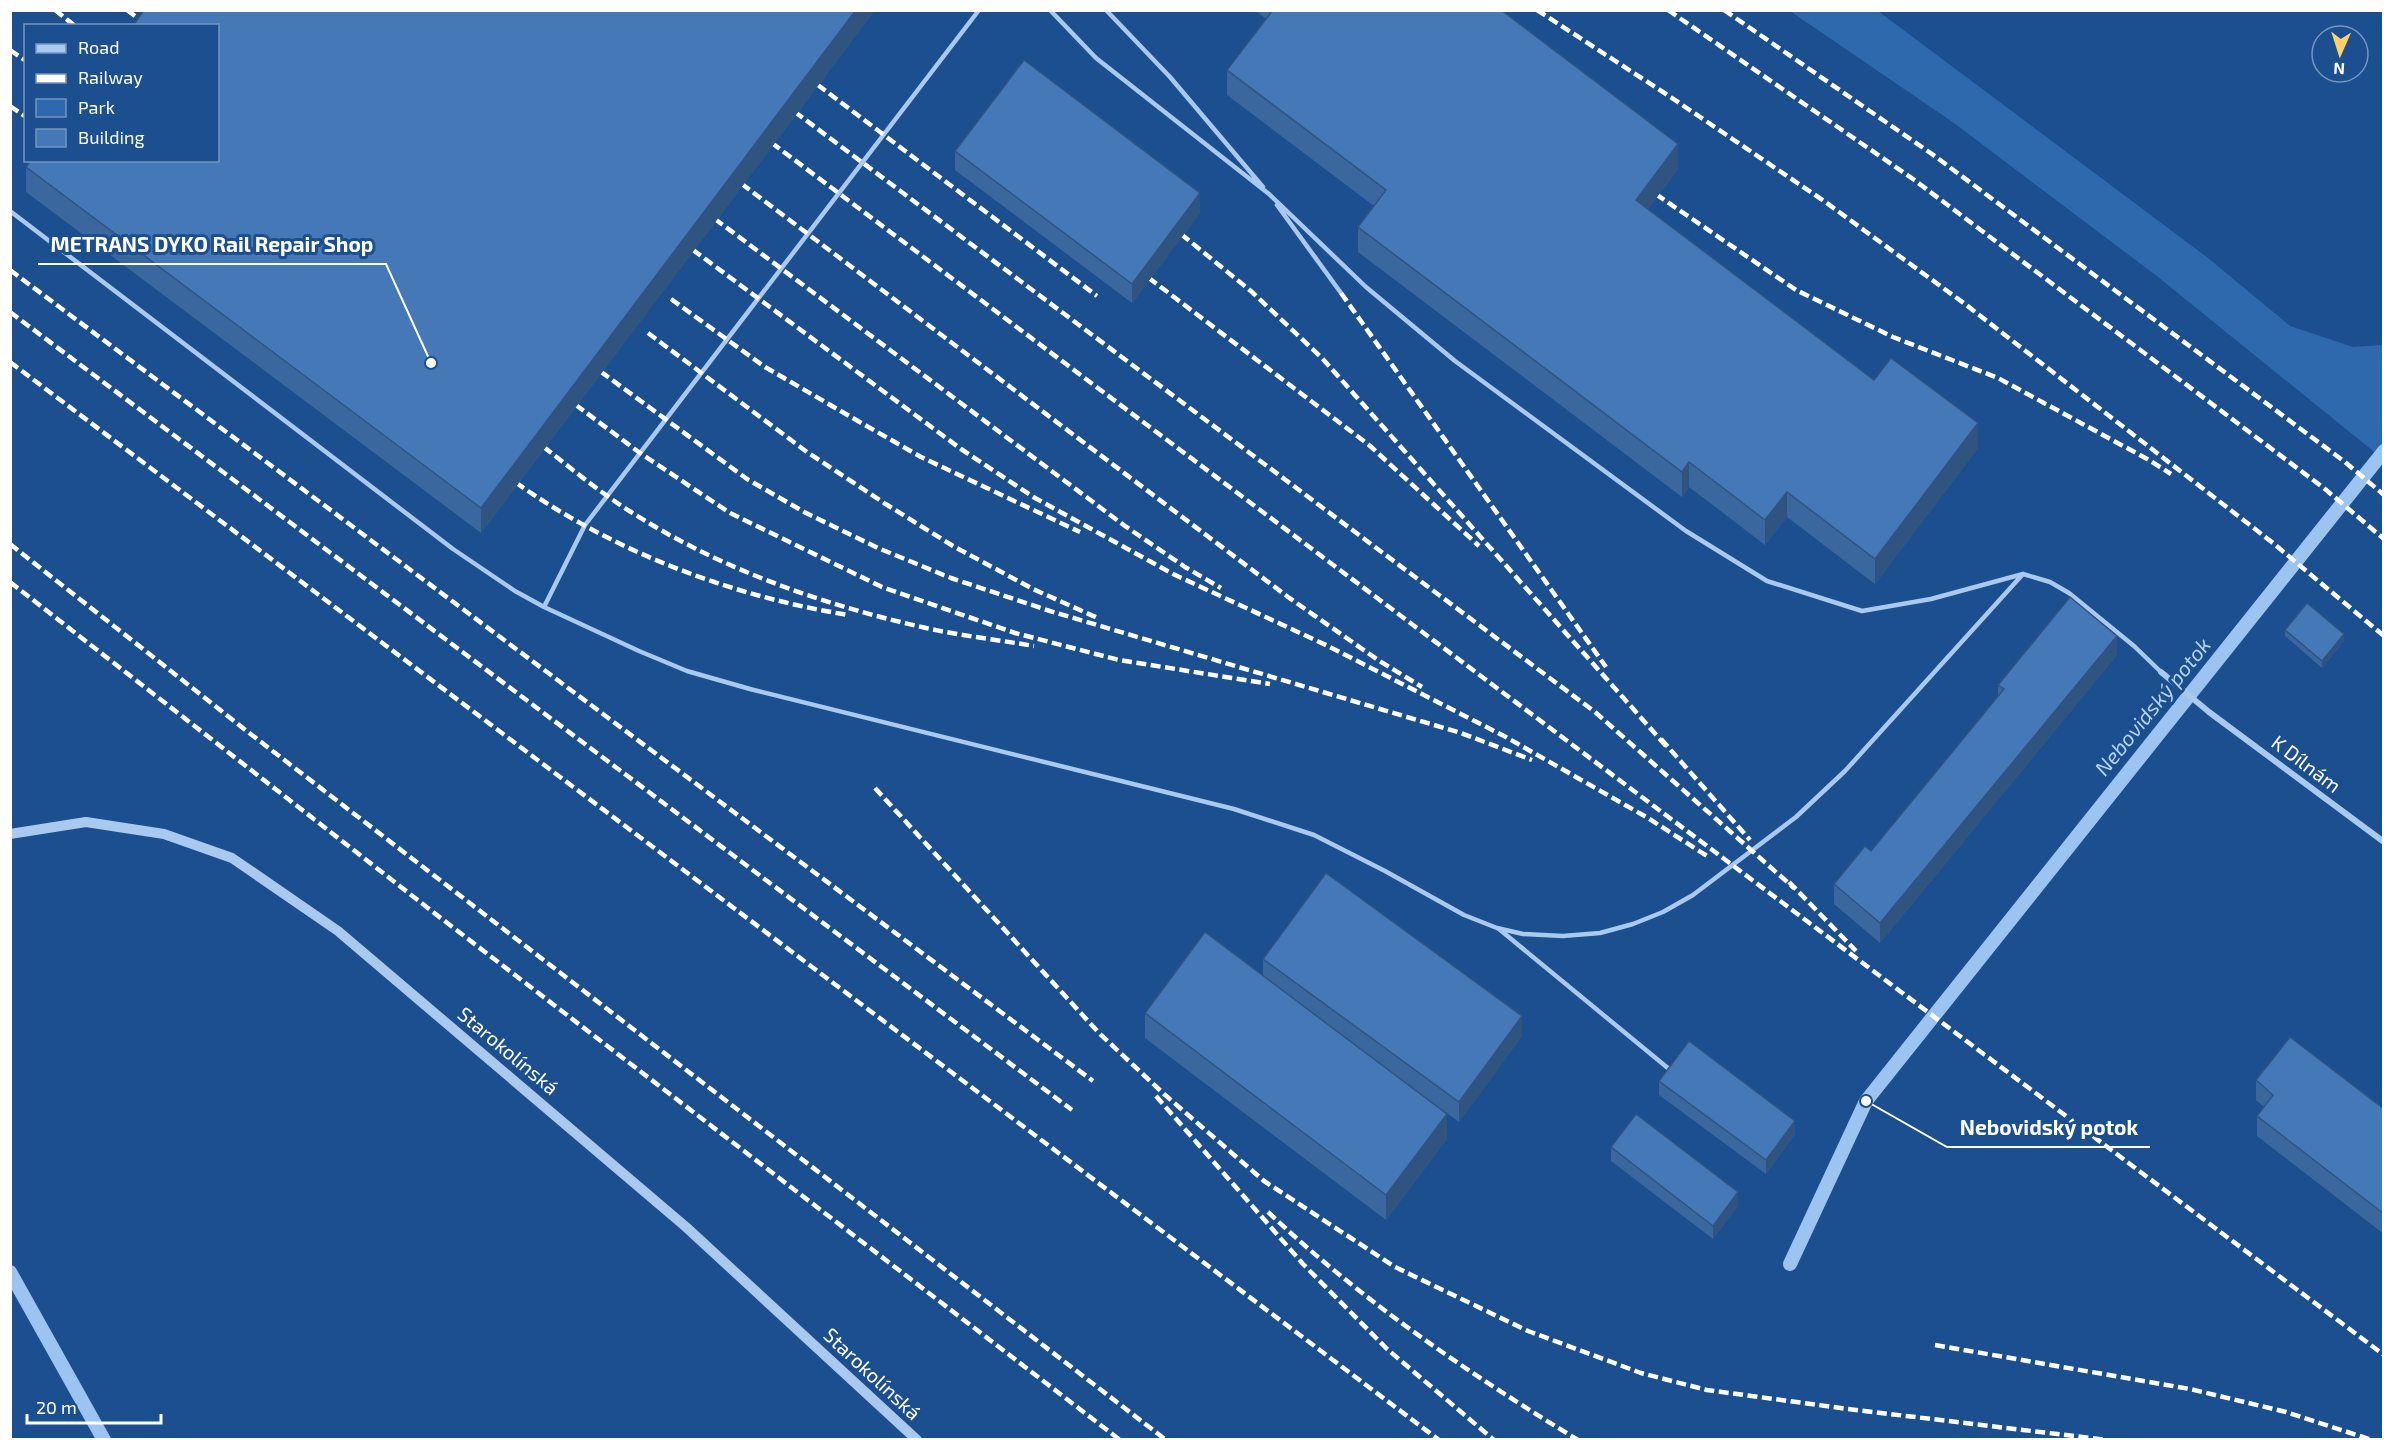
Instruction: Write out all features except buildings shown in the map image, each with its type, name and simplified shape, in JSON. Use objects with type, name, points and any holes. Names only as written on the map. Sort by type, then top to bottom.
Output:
[{"type":"street","name":"K Dílnám","points":[[2161,672],[2209,712],[2384,843]]},
{"type":"street","name":"Starokolínská","points":[[10,834],[86,822],[164,834],[232,858],[338,931],[677,1219],[917,1440]]},
{"type":"lane","points":[[544,607],[585,525],[979,10]]},
{"type":"lane","points":[[1050,10],[1096,58],[1269,194],[1366,287],[1455,361],[1686,531],[1767,581],[1862,610],[1931,599],[2023,574],[2050,582],[2069,593],[2134,646],[2161,672]]},
{"type":"lane","points":[[1106,10],[1170,77],[1269,194],[1341,293]]},
{"type":"lane","points":[[10,211],[453,549],[544,607],[687,670],[750,689],[1234,810],[1314,835],[1456,911],[1497,928],[1524,934],[1553,936],[1600,933],[1633,924],[1663,912],[1693,895],[1796,817],[1845,771],[2023,574]]},
{"type":"lane","points":[[1497,928],[1669,1069]]},
{"type":"green space","points":[[1790,11],[1878,11],[2208,258],[2290,326],[2353,347],[2383,345],[2383,459],[2158,277],[1954,123]]},
{"type":"waterway","name":"Nebovidský potok","points":[[1790,1264],[1866,1101],[2384,451]]},
{"type":"waterway","points":[[10,1272],[104,1440]]},
{"type":"railway","points":[[55,10],[72,24]]},
{"type":"railway","points":[[127,10],[145,24]]},
{"type":"railway","points":[[1537,10],[1824,201],[1965,304],[2273,543],[2384,636]]},
{"type":"railway","points":[[1668,10],[1913,179],[2325,489],[2384,539]]},
{"type":"railway","points":[[1724,10],[1932,154],[2345,462],[2384,495]]},
{"type":"railway","points":[[10,50],[24,60]]},
{"type":"railway","points":[[806,76],[1097,296]]},
{"type":"railway","points":[[783,103],[1595,712],[1794,888]]},
{"type":"railway","points":[[10,106],[24,116]]},
{"type":"railway","points":[[760,134],[2384,1355]]},
{"type":"railway","points":[[730,175],[1288,597],[1378,660],[1422,687]]},
{"type":"railway","points":[[1644,186],[1796,290],[1893,337],[1998,378],[2171,474]]},
{"type":"railway","points":[[703,210],[1125,526],[1185,567],[1221,588]]},
{"type":"railway","points":[[1170,225],[1252,292],[1322,358],[1666,746]]},
{"type":"railway","points":[[681,241],[961,449],[1035,498],[1173,574],[1328,646],[1504,736],[1648,818],[1707,856]]},
{"type":"railway","points":[[1137,269],[1369,445],[1479,546]]},
{"type":"railway","points":[[10,270],[1093,1081]]},
{"type":"railway","points":[[1341,293],[1606,667]]},
{"type":"railway","points":[[671,299],[765,367],[921,457],[1080,532]]},
{"type":"railway","points":[[10,312],[1072,1110]]},
{"type":"railway","points":[[648,333],[807,452],[884,503],[953,546],[1033,589],[1100,619]]},
{"type":"railway","points":[[10,362],[1439,1440]]},
{"type":"railway","points":[[589,363],[747,479],[806,513],[878,548],[951,578],[1050,611],[1461,733],[1532,760]]},
{"type":"railway","points":[[564,396],[640,453],[730,513],[882,587],[1015,633],[1119,660],[1270,684]]},
{"type":"railway","points":[[532,438],[618,504],[700,551],[736,568],[811,596],[887,619],[940,631],[1034,646]]},
{"type":"railway","points":[[504,474],[583,524],[667,565],[756,595],[848,615]]},
{"type":"railway","points":[[10,544],[248,732],[1166,1440]]},
{"type":"railway","points":[[10,582],[433,912],[1120,1440]]},
{"type":"railway","points":[[1661,739],[1750,840]]},
{"type":"railway","points":[[875,788],[1099,1033],[1164,1094],[1264,1181],[1395,1267],[1528,1331],[1641,1373],[1707,1390],[2107,1440]]},
{"type":"railway","points":[[1789,882],[1856,951]]},
{"type":"railway","points":[[1156,1096],[1303,1264],[1387,1349],[1494,1440]]},
{"type":"railway","points":[[1268,1212],[1378,1306],[1496,1389],[1578,1440]]},
{"type":"railway","points":[[1935,1345],[2190,1389],[2286,1412],[2372,1440]]},
{"type":"place","name":"METRANS DYKO Rail Repair Shop","points":[[431,363]]},
{"type":"place","name":"Nebovidský potok","points":[[1866,1101]]}]
